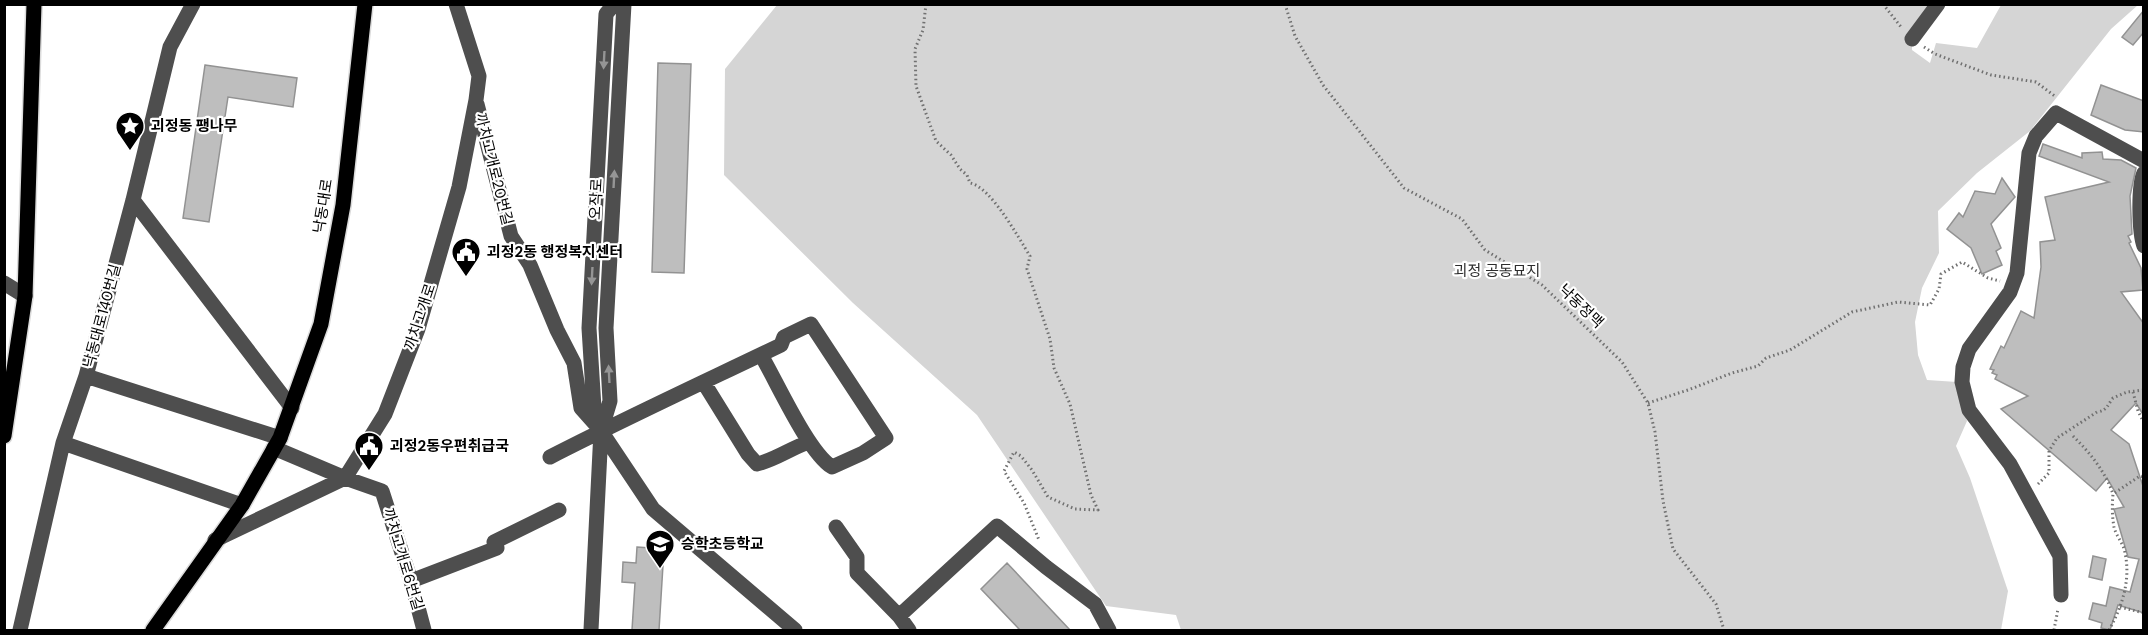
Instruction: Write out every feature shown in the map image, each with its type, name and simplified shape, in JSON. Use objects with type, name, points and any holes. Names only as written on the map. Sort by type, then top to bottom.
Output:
[{"type":"main road","points":[[4,436],[25,296],[34,4]]},
{"type":"main road","name":"낙동대로","points":[[153,630],[242,505],[277,443],[292,408],[321,324],[341,216],[365,4]]},
{"type":"street","name":"낙동대로140번길","points":[[20,630],[63,443],[86,376],[133,200],[170,47],[193,4]]},
{"type":"street","name":"까치고개로","points":[[345,478],[385,414],[418,329],[459,187],[479,76],[456,4]]},
{"type":"street","name":"오작로","points":[[614,4],[606,14],[589,328],[594,408],[601,431],[653,509],[795,630]]},
{"type":"street","name":"오작로","points":[[601,431],[610,400],[606,328],[624,4]]},
{"type":"street","points":[[1912,39],[1938,4]]},
{"type":"street","name":"까치고개로20번길","points":[[476,100],[511,236],[530,265],[557,330],[574,363],[581,408],[601,431]]},
{"type":"street","points":[[2061,595],[2060,556],[2010,464],[1969,410],[1962,382],[1963,366],[1970,349],[1992,320],[2018,273],[2029,153],[2036,136],[2056,113],[2144,161]]},
{"type":"street","points":[[2144,173],[2141,179],[2140,195],[2144,246]]},
{"type":"street","points":[[133,200],[292,408]]},
{"type":"street","points":[[4,283],[25,296]]},
{"type":"street","points":[[550,457],[781,345],[784,337],[811,324],[885,438],[863,453],[832,466],[823,461],[809,442],[761,355]]},
{"type":"street","points":[[86,376],[277,443],[345,478]]},
{"type":"street","points":[[704,383],[748,454],[757,464],[767,462],[790,448],[809,442]]},
{"type":"street","points":[[591,630],[601,431]]},
{"type":"street","points":[[63,443],[242,505]]},
{"type":"street","points":[[215,540],[345,478]]},
{"type":"street","name":"까치고개로6번길","points":[[345,478],[382,491],[424,630]]},
{"type":"street","points":[[411,581],[497,548],[494,542],[560,510]]},
{"type":"street","points":[[899,616],[997,526],[1095,604],[1109,630]]},
{"type":"street","points":[[836,527],[857,557],[857,573],[899,616],[909,630]]},
{"type":"path","points":[[926,4],[923,30],[915,49],[916,86],[936,141],[951,155],[967,175],[970,183],[976,184],[997,205],[1030,256],[1027,269],[1050,339],[1054,368],[1070,404],[1090,495],[1098,510],[1076,509],[1048,497],[1032,470],[1021,456],[1014,452],[1004,471],[1024,503],[1043,547]]},
{"type":"path","name":"낙동정맥","points":[[1285,4],[1295,36],[1323,85],[1404,188],[1462,219],[1485,250],[1542,285],[1622,362],[1648,403],[1655,432],[1663,501],[1673,549],[1716,604],[1724,630]]},
{"type":"path","points":[[1882,4],[1912,39],[1935,54],[1991,75],[2036,82],[2058,99],[2056,113]]},
{"type":"path","points":[[1648,403],[1758,366],[1766,358],[1790,350],[1852,312],[1898,302],[1930,305],[1939,289],[1941,274],[1962,262],[1988,278],[2013,285]]},
{"type":"path","points":[[2027,495],[2049,473],[2049,451],[2057,438],[2097,412],[2101,412],[2110,405],[2113,398],[2144,390]]},
{"type":"path","points":[[2133,392],[2144,423]]},
{"type":"path","points":[[2073,436],[2108,477],[2113,494],[2114,527],[2125,552],[2126,586],[2120,607],[2109,630]]},
{"type":"path","points":[[2113,494],[2140,476],[2144,477]]},
{"type":"path","points":[[2054,630],[2061,595]]},
{"type":"path","points":[[2120,607],[2144,613]]},
{"type":"green space","name":"괴정 공동묘지","points":[[777,5],[1933,5],[1912,32],[1912,50],[1930,63],[1936,43],[1977,48],[2001,5],[2138,5],[2111,29],[2030,131],[1977,173],[1938,211],[1939,253],[1922,288],[1915,322],[1918,355],[1927,380],[1957,382],[1967,421],[1956,446],[1970,478],[2008,591],[2001,630],[1181,630],[1176,615],[1106,606],[977,415],[853,303],[724,175],[725,69]]},
{"type":"building","points":[[2144,10],[2144,32],[2133,45],[2122,37]]},
{"type":"building","points":[[658,63],[691,64],[684,273],[652,272]]},
{"type":"building","points":[[205,65],[297,78],[293,107],[228,97],[209,222],[183,218]]},
{"type":"building","points":[[2101,85],[2144,101],[2144,132],[2125,130],[2091,115]]},
{"type":"building","points":[[2043,144],[2082,158],[2082,153],[2102,152],[2103,159],[2121,160],[2136,168],[2130,196],[2132,234],[2128,236],[2141,268],[2143,290],[2121,292],[2144,324],[2144,416],[2136,403],[2111,430],[2129,444],[2144,489],[2144,613],[2118,605],[2110,630],[2101,628],[2102,623],[2089,619],[2093,603],[2106,606],[2110,587],[2130,592],[2139,559],[2128,557],[2114,509],[2124,507],[2107,478],[2096,491],[2001,409],[2028,396],[1995,379],[1997,375],[1992,373],[1994,370],[1990,369],[2001,346],[2004,348],[2021,311],[2034,318],[2041,267],[2040,242],[2055,240],[2045,197],[2109,182],[2039,156]]},
{"type":"building","points":[[2002,178],[2015,197],[1991,224],[2001,248],[1996,251],[2002,265],[1982,274],[1971,248],[1947,229],[1959,213],[1963,217],[1975,191],[1995,194]]},
{"type":"building","points":[[637,547],[664,549],[659,630],[632,630],[635,583],[622,582],[623,562],[636,563]]},
{"type":"building","points":[[2093,556],[2106,559],[2102,580],[2089,577]]},
{"type":"building","points":[[1007,563],[1070,630],[1020,630],[981,589]]},
{"type":"place","name":"괴정동 팽나무","points":[[130,152]]},
{"type":"place","name":"괴정2동 행정복지센터","points":[[466,278]]},
{"type":"place","name":"괴정2동우편취급국","points":[[369,472]]},
{"type":"place","name":"승학초등학교","points":[[660,570]]}]
